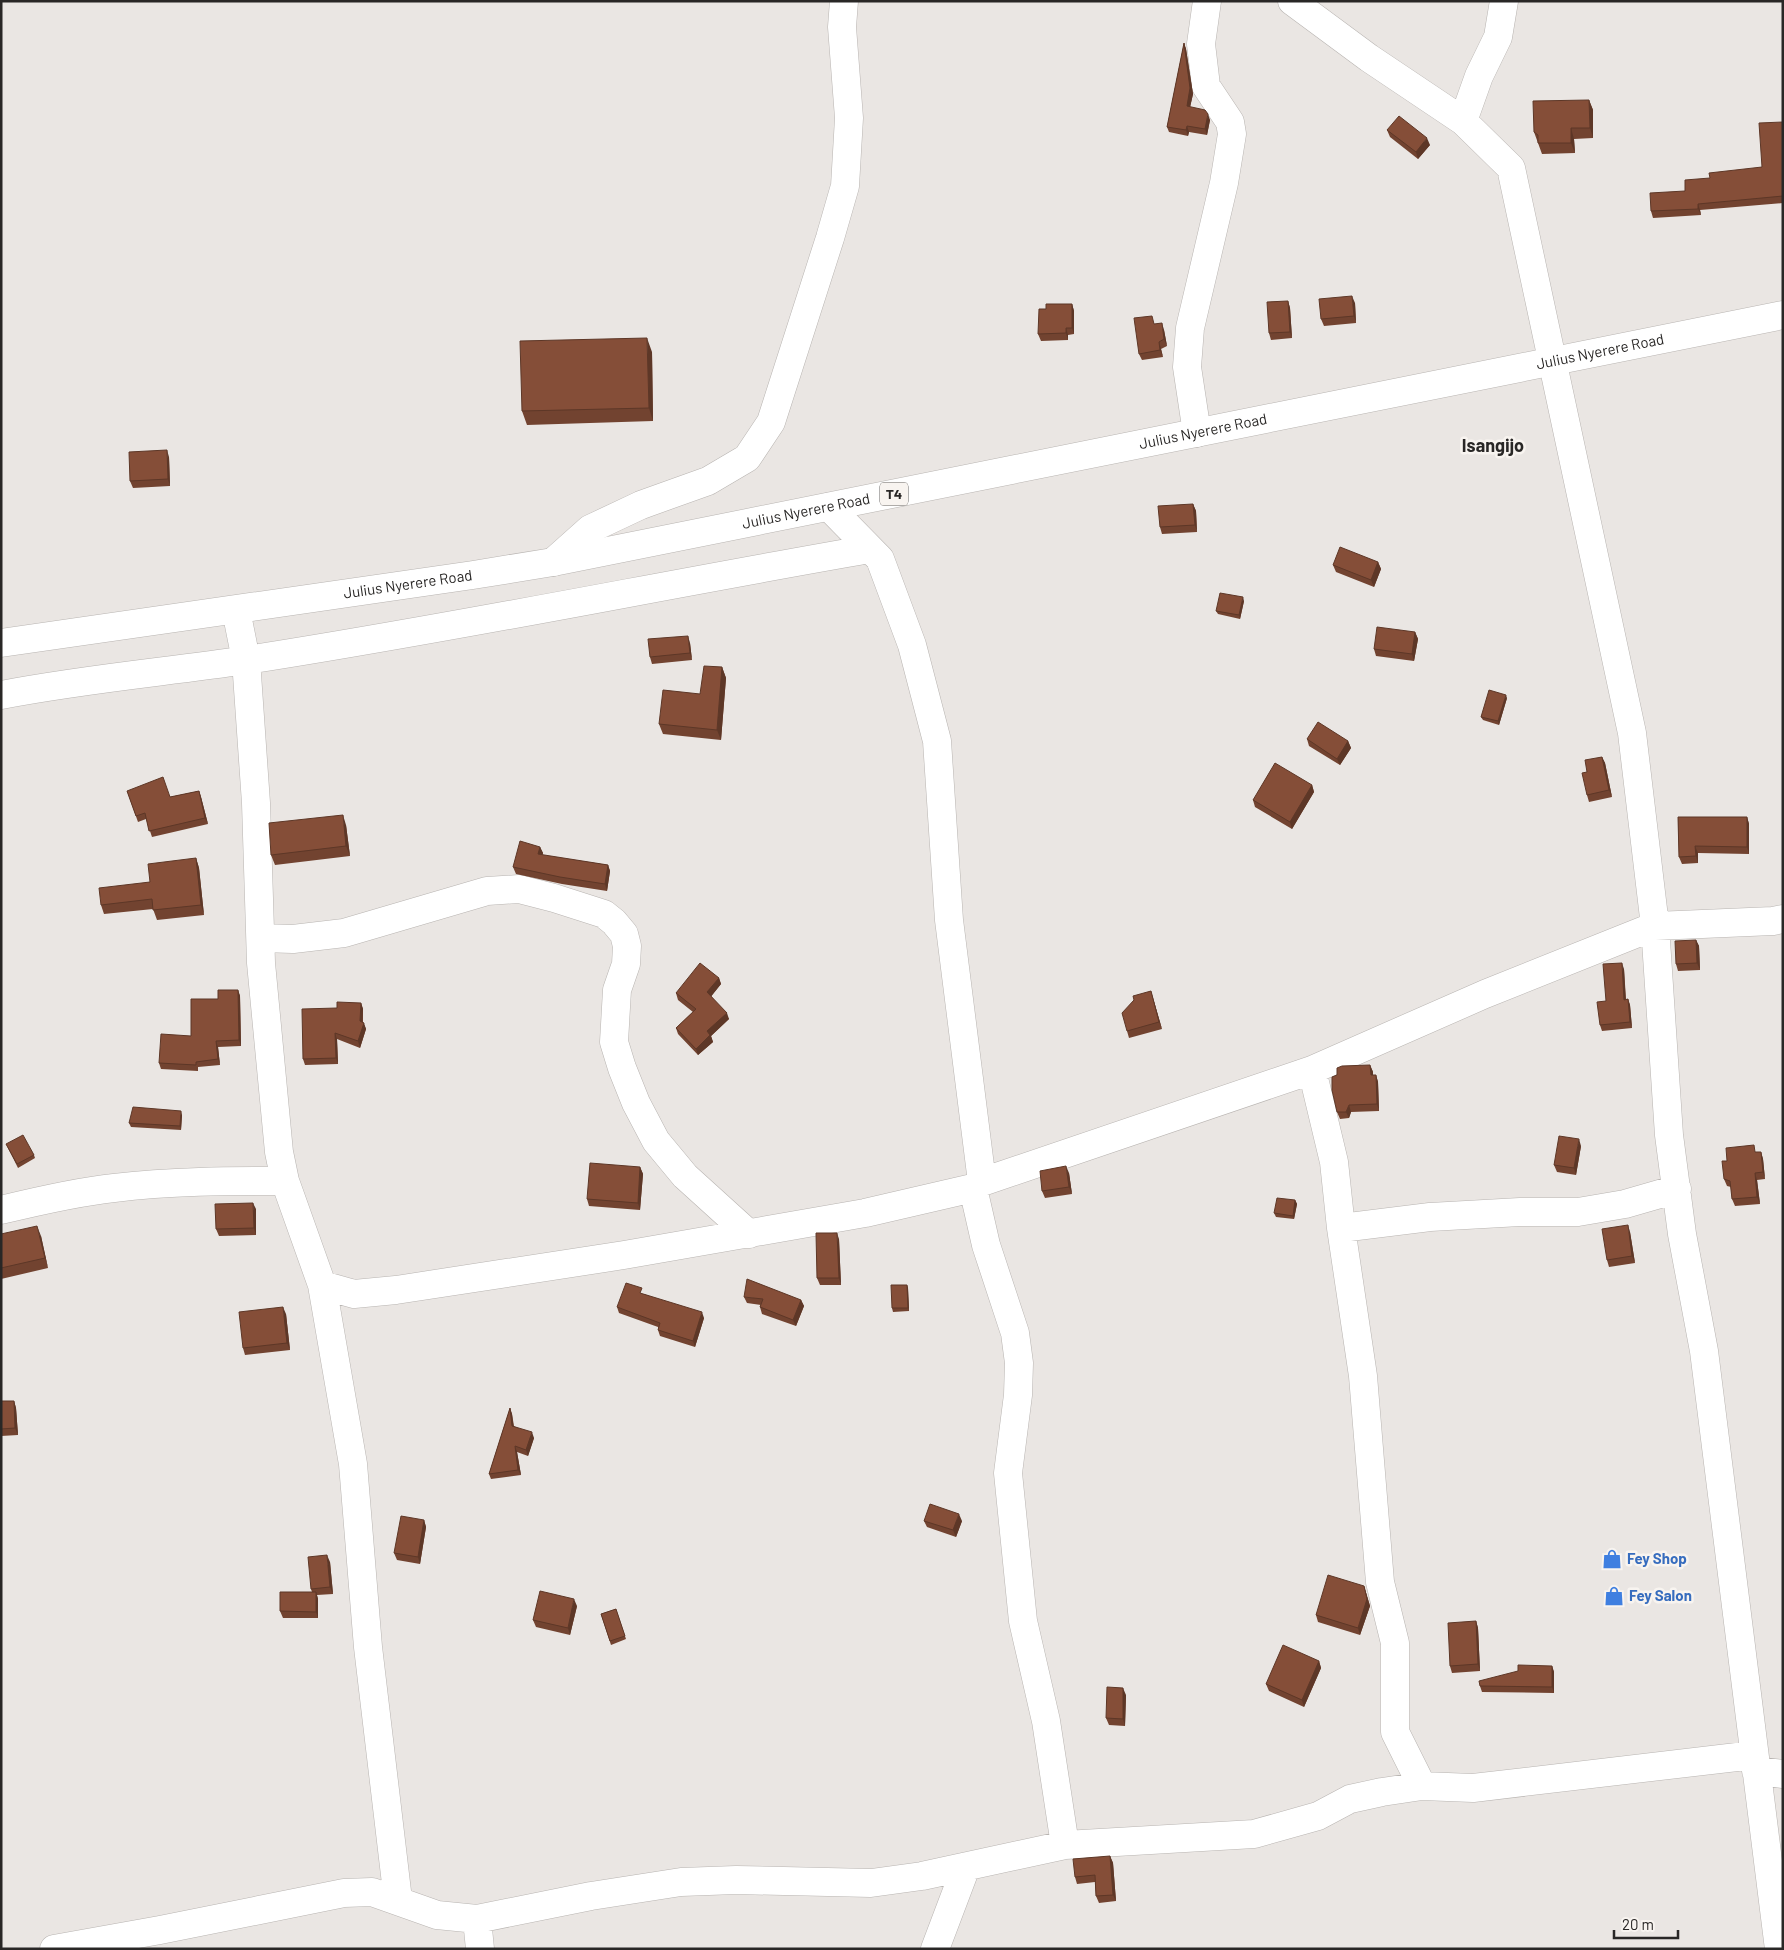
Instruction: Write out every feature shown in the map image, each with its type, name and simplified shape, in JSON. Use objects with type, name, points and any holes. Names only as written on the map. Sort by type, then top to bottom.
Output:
[{"type":"main road","points":[[553,562],[590,529],[640,505],[708,481],[747,458],[771,422],[830,238],[844,186],[849,118],[842,27],[844,1]]},
{"type":"main road","points":[[1197,433],[1187,367],[1190,328],[1224,182],[1232,134],[1230,122],[1206,86],[1204,77],[1201,44],[1207,1]]},
{"type":"main road","points":[[1292,1],[1370,58],[1463,121],[1511,168],[1632,733],[1656,926],[1669,1134],[1682,1234],[1704,1351],[1765,1767],[1779,1949]]},
{"type":"main road","points":[[1463,121],[1478,76],[1498,37],[1504,1]]},
{"type":"main road","name":"Julius Nyerere Road","points":[[1,643],[553,562],[1552,363],[1783,315]]},
{"type":"main road","points":[[829,507],[880,559],[912,645],[937,741],[949,920],[978,1185],[986,1244],[1015,1333],[1019,1363],[1018,1395],[1008,1473],[1023,1621],[1046,1721],[1065,1845]]},
{"type":"main road","points":[[1,695],[57,684],[246,660],[508,615],[728,573],[870,549]]},
{"type":"main road","points":[[236,610],[246,660],[256,803],[261,963],[278,1152],[285,1181],[322,1285],[353,1464],[368,1647],[398,1900]]},
{"type":"main road","points":[[260,938],[293,938],[344,933],[487,891],[519,889],[604,914],[624,934],[627,946],[626,964],[617,990],[614,1042],[636,1103],[656,1141],[685,1176],[749,1234]]},
{"type":"main road","points":[[326,1314],[342,1296],[508,1273],[749,1234],[865,1213],[978,1185],[1312,1070],[1485,994],[1656,926],[1773,922],[1783,919]]},
{"type":"main road","points":[[1312,1070],[1334,1162],[1341,1228],[1363,1376],[1380,1582],[1395,1644],[1396,1732],[1422,1786]]},
{"type":"main road","points":[[1,1210],[34,1202],[114,1188],[208,1182],[285,1181]]},
{"type":"main road","points":[[1341,1228],[1430,1217],[1520,1212],[1578,1212],[1625,1204],[1677,1189]]},
{"type":"main road","points":[[322,1285],[354,1294]]},
{"type":"main road","points":[[54,1949],[344,1893],[372,1892],[437,1915],[477,1919],[591,1896],[681,1882],[736,1880],[871,1883],[922,1876],[1065,1845],[1254,1834],[1318,1816],[1350,1800],[1382,1792],[1422,1786],[1483,1787],[1765,1767]]},
{"type":"main road","points":[[935,1949],[966,1867]]},
{"type":"main road","points":[[477,1919],[480,1949]]},
{"type":"building","points":[[1184,43],[1190,88],[1187,106],[1205,110],[1208,114],[1205,129],[1187,126],[1186,130],[1167,127]]},
{"type":"building","points":[[1589,100],[1590,128],[1571,128],[1571,143],[1538,143],[1538,135],[1534,132],[1533,101]]},
{"type":"building","points":[[1399,116],[1427,138],[1416,152],[1387,130]]},
{"type":"building","points":[[1783,122],[1783,196],[1698,204],[1698,209],[1651,211],[1650,193],[1685,191],[1685,180],[1710,178],[1709,173],[1762,167],[1759,123]]},
{"type":"building","points":[[1352,296],[1354,316],[1321,319],[1319,299]]},
{"type":"building","points":[[1288,301],[1290,332],[1269,333],[1267,302]]},
{"type":"building","points":[[1046,304],[1072,304],[1072,328],[1066,328],[1066,333],[1038,334],[1039,309],[1046,309]]},
{"type":"building","points":[[1152,316],[1154,324],[1162,323],[1164,339],[1159,342],[1160,350],[1139,354],[1134,318]]},
{"type":"building","points":[[647,338],[649,408],[522,411],[520,341]]},
{"type":"building","points":[[167,450],[168,479],[130,481],[129,452]]},
{"type":"building","points":[[1193,504],[1195,525],[1160,527],[1158,506]]},
{"type":"building","points":[[1340,547],[1378,562],[1371,580],[1333,565]]},
{"type":"building","points":[[1220,593],[1243,597],[1239,615],[1216,611]]},
{"type":"building","points":[[1377,627],[1415,632],[1412,654],[1374,649]]},
{"type":"building","points":[[688,636],[690,653],[650,657],[648,639]]},
{"type":"building","points":[[704,666],[722,667],[717,730],[659,724],[663,690],[700,694]]},
{"type":"building","points":[[1489,690],[1506,695],[1498,721],[1481,717]]},
{"type":"building","points":[[1318,722],[1348,741],[1337,759],[1307,739]]},
{"type":"building","points":[[1602,757],[1609,790],[1587,795],[1582,773],[1587,772],[1585,760]]},
{"type":"building","points":[[1275,763],[1312,785],[1290,822],[1253,800]]},
{"type":"building","points":[[163,777],[170,797],[199,791],[205,818],[149,831],[145,813],[136,816],[127,791]]},
{"type":"building","points":[[343,815],[346,846],[271,855],[269,823]]},
{"type":"building","points":[[1678,817],[1747,817],[1747,847],[1695,846],[1696,856],[1679,857]]},
{"type":"building","points":[[520,841],[540,847],[538,854],[608,865],[605,884],[513,867]]},
{"type":"building","points":[[196,858],[201,905],[153,910],[152,899],[101,905],[99,888],[150,882],[148,864]]},
{"type":"building","points":[[1696,940],[1697,963],[1676,964],[1675,941]]},
{"type":"building","points":[[700,963],[719,978],[707,992],[727,1013],[707,1031],[710,1035],[696,1049],[676,1028],[696,1009],[676,993]]},
{"type":"building","points":[[1622,963],[1624,1000],[1628,999],[1630,1022],[1600,1025],[1597,1002],[1606,1001],[1603,964]]},
{"type":"building","points":[[218,990],[238,990],[239,1040],[216,1041],[218,1059],[196,1062],[196,1065],[159,1063],[161,1034],[191,1036],[191,999],[218,999]]},
{"type":"building","points":[[1151,991],[1159,1022],[1127,1031],[1122,1013],[1134,1000],[1133,996]]},
{"type":"building","points":[[337,1002],[361,1003],[360,1021],[364,1023],[358,1041],[335,1033],[336,1058],[303,1059],[302,1009],[337,1008]]},
{"type":"building","points":[[1370,1065],[1371,1075],[1376,1075],[1377,1104],[1349,1105],[1346,1112],[1337,1112],[1332,1090],[1332,1077],[1337,1075],[1337,1068],[1342,1066]]},
{"type":"building","points":[[133,1107],[181,1111],[180,1126],[129,1123]]},
{"type":"building","points":[[23,1135],[34,1155],[17,1164],[6,1144]]},
{"type":"building","points":[[1559,1136],[1579,1139],[1574,1168],[1554,1165]]},
{"type":"building","points":[[1754,1145],[1755,1152],[1761,1152],[1763,1172],[1755,1173],[1757,1197],[1732,1199],[1730,1181],[1724,1179],[1722,1161],[1727,1161],[1726,1148]]},
{"type":"building","points":[[590,1163],[640,1167],[638,1203],[587,1199]]},
{"type":"building","points":[[1066,1166],[1069,1187],[1042,1191],[1040,1171]]},
{"type":"building","points":[[1277,1198],[1295,1200],[1293,1216],[1274,1213]]},
{"type":"building","points":[[253,1203],[254,1228],[216,1229],[215,1204]]},
{"type":"building","points":[[1628,1225],[1632,1256],[1607,1260],[1602,1229]]},
{"type":"building","points":[[37,1226],[45,1258],[1,1268],[1,1234]]},
{"type":"building","points":[[816,1233],[837,1233],[839,1278],[817,1278]]},
{"type":"building","points":[[747,1279],[801,1300],[793,1320],[760,1307],[763,1299],[744,1297]]},
{"type":"building","points":[[626,1283],[642,1288],[640,1293],[702,1312],[693,1341],[658,1330],[660,1323],[617,1307]]},
{"type":"building","points":[[891,1285],[907,1285],[908,1308],[892,1308]]},
{"type":"building","points":[[283,1307],[287,1343],[243,1348],[239,1312]]},
{"type":"building","points":[[1,1401],[14,1401],[15,1428],[1,1429]]},
{"type":"building","points":[[510,1408],[512,1426],[532,1432],[526,1450],[515,1446],[518,1470],[489,1474]]},
{"type":"building","points":[[930,1504],[959,1514],[953,1530],[924,1521]]},
{"type":"building","points":[[401,1516],[424,1520],[418,1557],[394,1553]]},
{"type":"building","points":[[327,1555],[330,1587],[311,1589],[308,1557]]},
{"type":"building","points":[[1328,1575],[1364,1586],[1367,1599],[1358,1628],[1316,1615]]},
{"type":"building","points":[[540,1591],[574,1599],[568,1628],[533,1620]]},
{"type":"building","points":[[280,1592],[316,1592],[316,1612],[280,1611]]},
{"type":"building","points":[[616,1609],[625,1636],[610,1641],[601,1614]]},
{"type":"building","points":[[1476,1621],[1478,1664],[1450,1666],[1448,1623]]},
{"type":"building","points":[[1283,1645],[1319,1661],[1302,1700],[1266,1684]]},
{"type":"building","points":[[1518,1665],[1552,1666],[1552,1687],[1480,1686],[1479,1681],[1518,1671]]},
{"type":"building","points":[[1107,1687],[1123,1688],[1123,1719],[1106,1718]]},
{"type":"building","points":[[1110,1856],[1113,1895],[1096,1896],[1095,1875],[1075,1877],[1073,1859]]},
{"type":"place","name":"Fey Shop","points":[[1612,1559]]},
{"type":"place","name":"Fey Salon","points":[[1614,1596]]},
{"type":"district","name":"Isangijo","points":[[1493,446]]}]
